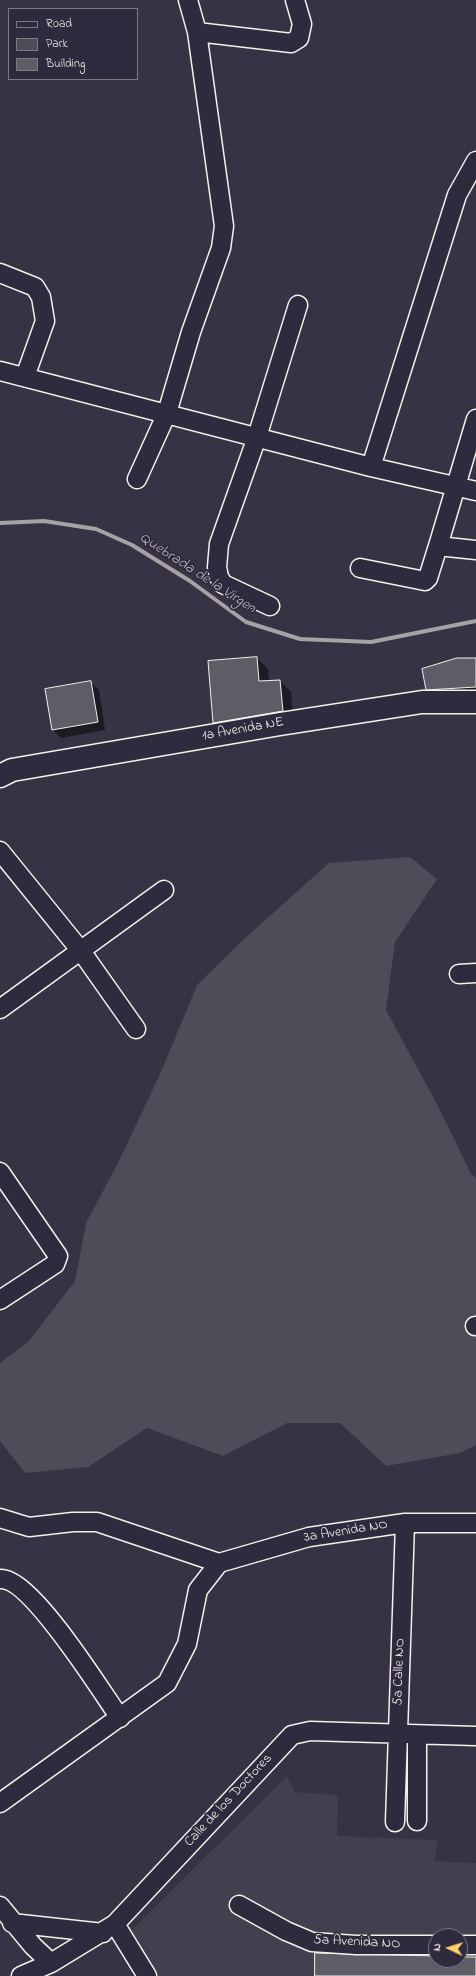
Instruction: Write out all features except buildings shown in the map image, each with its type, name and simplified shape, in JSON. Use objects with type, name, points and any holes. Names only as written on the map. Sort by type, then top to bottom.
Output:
[{"type":"main road","name":"1a Avenida NE","points":[[4,771],[280,724],[422,702],[476,702]]},
{"type":"street","points":[[137,479],[167,413],[191,332],[222,248],[224,226],[197,32],[188,0]]},
{"type":"street","points":[[197,32],[290,43],[299,38],[302,24],[295,0]]},
{"type":"street","points":[[371,467],[457,195],[476,161]]},
{"type":"street","points":[[0,273],[35,287],[41,297],[45,321],[25,377]]},
{"type":"street","points":[[270,606],[223,584],[219,577],[217,567],[219,544],[257,437],[298,305]]},
{"type":"street","points":[[0,371],[371,467],[456,488],[476,491]]},
{"type":"street","points":[[360,568],[425,581],[428,578],[476,419]]},
{"type":"street","points":[[438,546],[476,550]]},
{"type":"street","points":[[0,851],[80,950],[136,1028]]},
{"type":"street","points":[[0,1009],[164,890]]},
{"type":"street","points":[[0,1172],[58,1256],[55,1264],[0,1300]]},
{"type":"street","points":[[0,1518],[29,1527],[73,1522],[97,1522],[219,1563],[198,1590],[187,1644],[167,1683],[0,1803]]},
{"type":"street","name":"3a Avenida NO","points":[[219,1563],[309,1537],[405,1523],[476,1523]]},
{"type":"street","name":"5a Calle NO","points":[[395,1822],[405,1523]]},
{"type":"street","points":[[0,1579],[21,1587],[50,1616],[120,1718]]},
{"type":"street","name":"Calle de los Doctores","points":[[21,1976],[51,1963],[109,1928],[292,1735],[310,1731],[476,1736]]},
{"type":"street","points":[[417,1735],[417,1821]]},
{"type":"street","name":"5a Avenida NO","points":[[240,1905],[286,1931],[312,1942],[356,1945],[428,1945]]},
{"type":"street","points":[[0,1906],[12,1923],[51,1963]]},
{"type":"street","points":[[12,1923],[109,1928],[147,1976]]},
{"type":"shaded area","points":[[287,1776],[295,1792],[338,1795],[337,1836],[437,1840],[435,1861],[476,1863],[476,1976],[158,1976],[130,1932]]},
{"type":"green space","points":[[410,857],[437,879],[395,942],[386,1010],[438,1106],[471,1174],[476,1178],[476,1445],[460,1453],[386,1466],[340,1423],[287,1423],[223,1456],[147,1428],[88,1467],[25,1473],[0,1441],[0,1363],[29,1341],[75,1281],[86,1223],[118,1163],[161,1072],[197,985],[245,938],[329,863]]},
{"type":"waterway","name":"Quebrada de la Virgen","points":[[0,523],[44,521],[96,529],[132,545],[190,581],[246,622],[300,639],[371,642],[476,621]]}]
